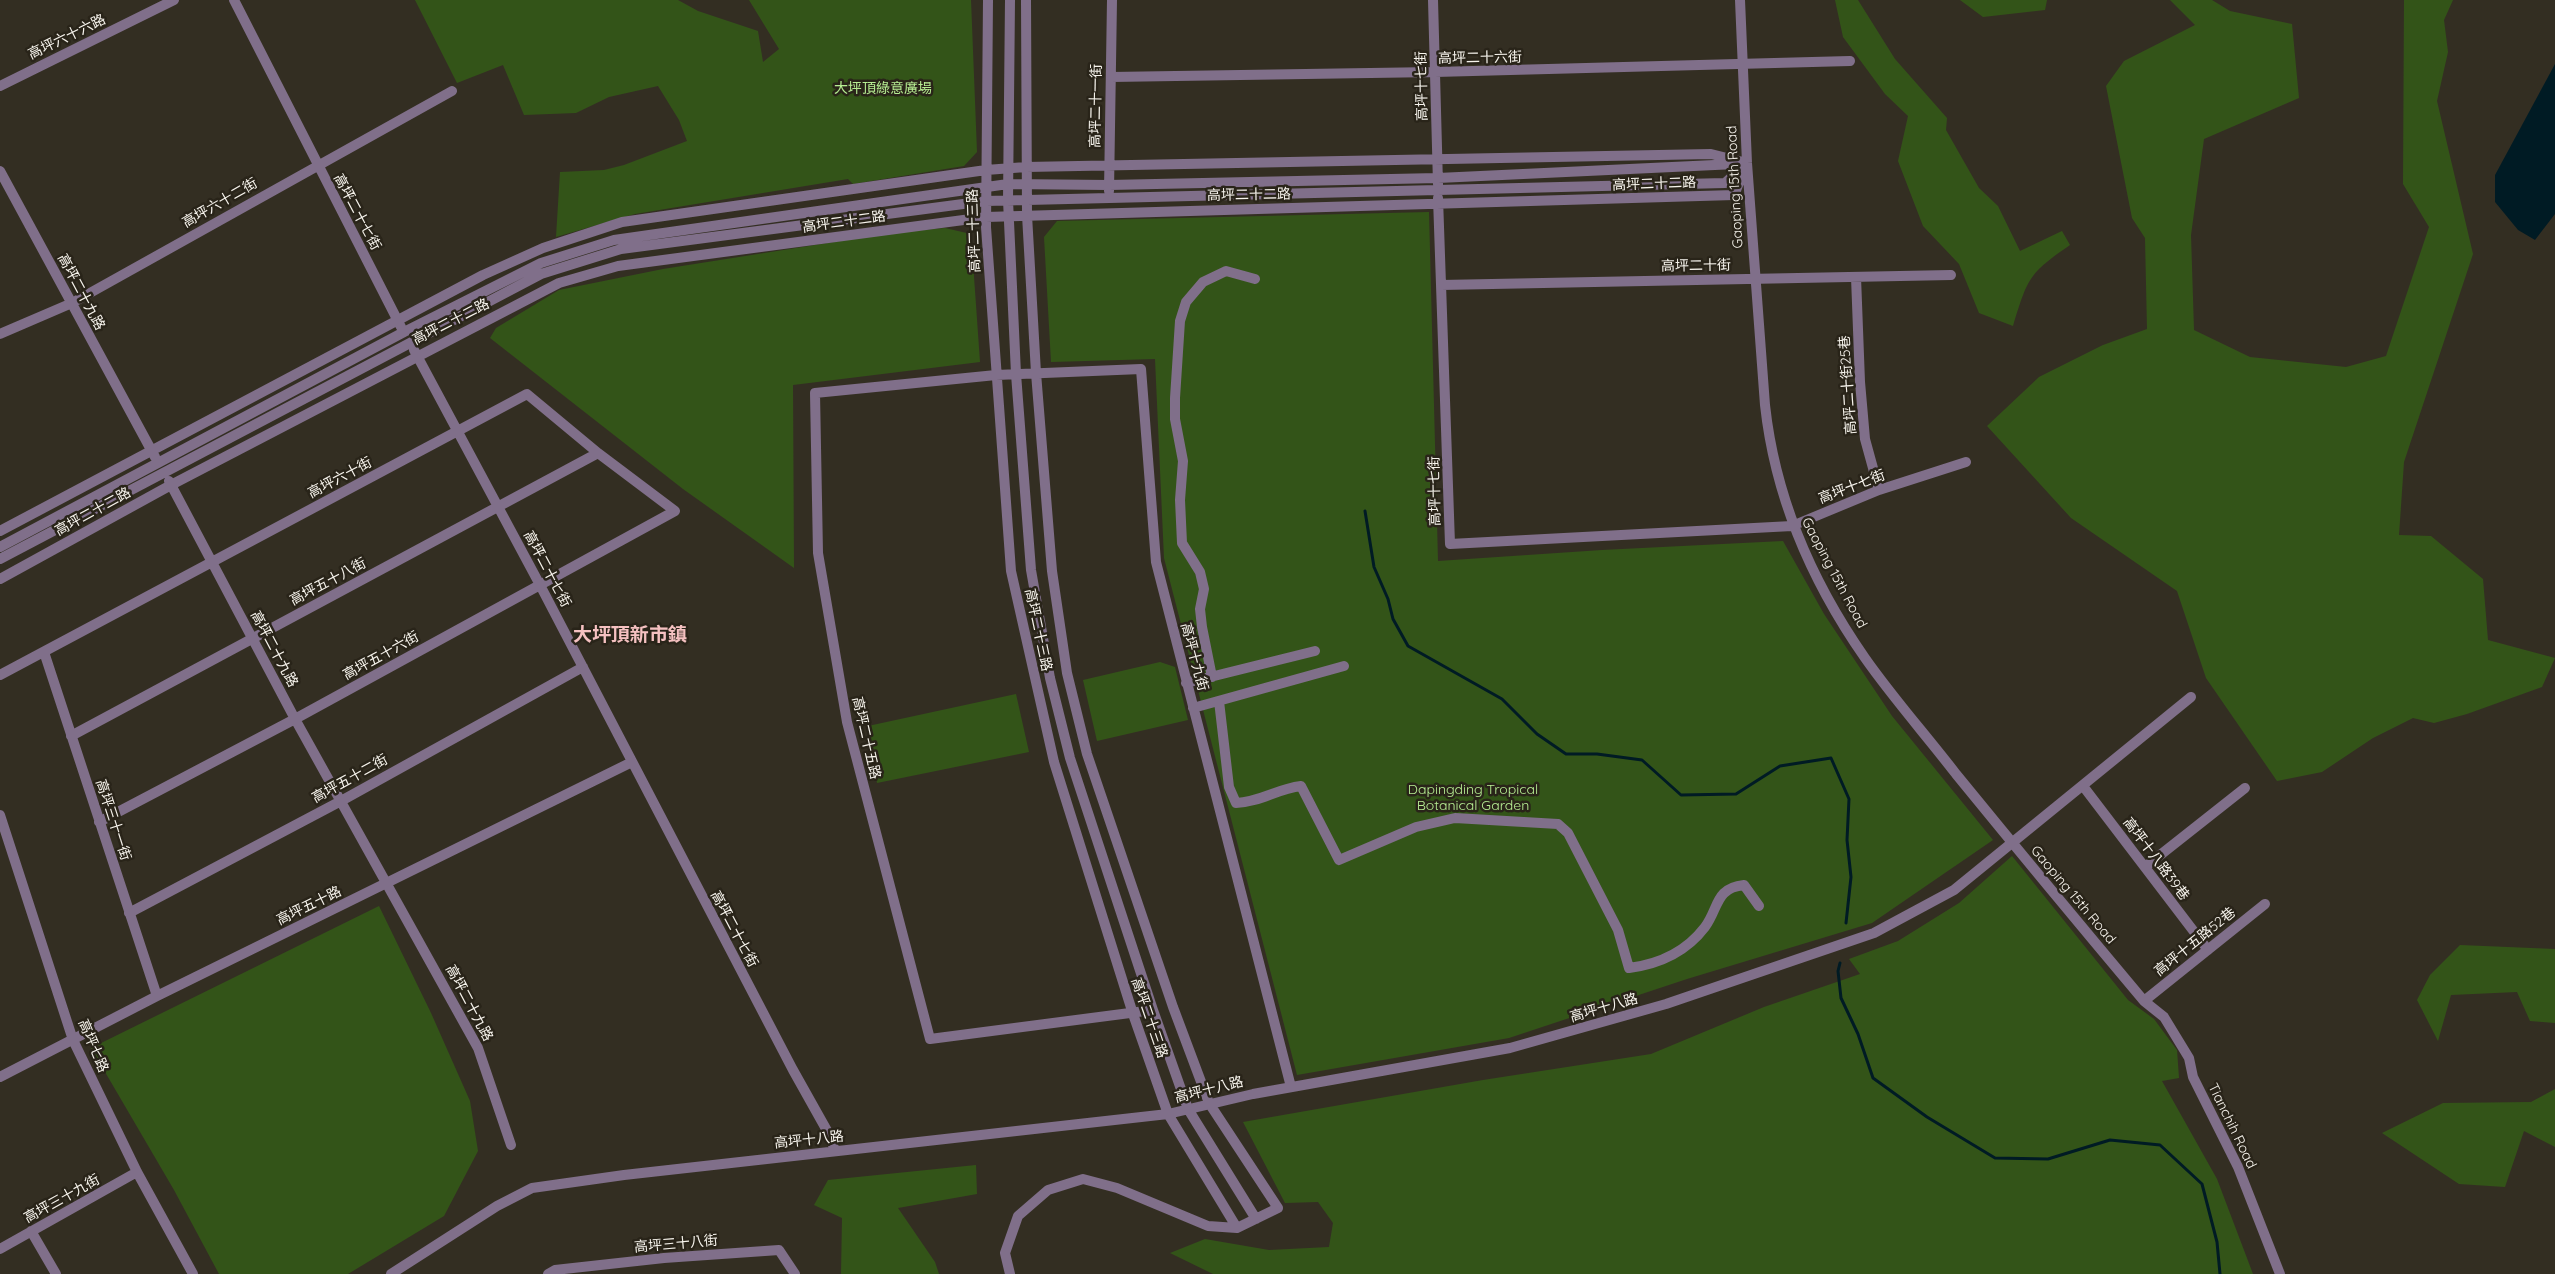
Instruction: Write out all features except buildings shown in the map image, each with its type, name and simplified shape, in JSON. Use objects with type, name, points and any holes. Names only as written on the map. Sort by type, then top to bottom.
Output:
[{"type":"street","name":"高坪六十六路","points":[[0,86],[174,0]]},
{"type":"street","name":"高坪二十七街","points":[[234,0],[410,344],[540,585],[793,1070],[830,1136],[835,1151]]},
{"type":"street","name":"高坪二十三路","points":[[988,0],[986,217],[996,375],[1013,580],[1054,762],[1133,1014],[1168,1114],[1237,1228]]},
{"type":"street","name":"高坪二十三路","points":[[1010,0],[1008,200],[1016,374],[1031,570],[1050,678],[1070,758],[1153,1010],[1188,1109],[1256,1219],[1278,1208],[1209,1103],[1173,1007],[1087,754],[1069,682],[1052,571],[1036,373],[1026,183],[1026,0]]},
{"type":"street","name":"高坪二十一街","points":[[1110,212],[1112,0]]},
{"type":"street","name":"高坪十七街","points":[[1433,0],[1450,544],[1792,526],[1879,490],[1966,462]]},
{"type":"street","name":"Gaoping 15th Road","points":[[1740,0],[1754,279],[1768,436],[1792,526],[1836,611],[1865,659],[2012,844],[2144,1001]]},
{"type":"street","name":"高坪二十六街","points":[[1110,76],[1742,66],[1850,61]]},
{"type":"street","name":"高坪六十二街","points":[[0,334],[72,303],[317,164],[452,91]]},
{"type":"street","name":"高坪二十二路","points":[[0,531],[483,275],[543,248],[622,222],[986,170],[1026,167],[1711,154],[1747,163]]},
{"type":"street","name":"高坪二十二路","points":[[0,547],[404,332],[541,263],[614,240],[1008,184],[1109,185],[1438,178],[1747,163]]},
{"type":"street","name":"高坪二十二路","points":[[0,559],[165,474],[541,274],[621,249],[986,201],[1725,183],[1747,163]]},
{"type":"street","name":"高坪二十二路","points":[[0,579],[171,485],[416,355],[559,283],[618,266],[986,217],[1027,214],[1734,195],[1747,163]]},
{"type":"street","name":"高坪二十九路","points":[[0,170],[341,801],[478,1048],[511,1145]]},
{"type":"street","points":[[1212,677],[1200,609],[1204,589],[1200,572],[1182,543],[1180,521],[1183,461],[1175,419],[1180,321],[1186,302],[1203,282],[1226,271],[1256,279]]},
{"type":"street","name":"高坪二十街","points":[[1441,285],[1951,275]]},
{"type":"street","name":"高坪二十街25巷","points":[[1856,277],[1860,382],[1865,439],[1879,490]]},
{"type":"street","name":"高坪十九街","points":[[996,375],[1142,370],[1156,562],[1291,1087]]},
{"type":"street","name":"高坪二十五路","points":[[996,375],[816,393],[818,553],[847,722],[930,1039],[1153,1010]]},
{"type":"street","name":"高坪六十街","points":[[0,676],[527,394],[598,453],[675,511]]},
{"type":"street","name":"高坪五十八街","points":[[71,736],[598,453]]},
{"type":"street","name":"高坪五十六街","points":[[99,822],[296,718],[675,511]]},
{"type":"street","points":[[1186,683],[1315,651]]},
{"type":"street","name":"高坪三十一街","points":[[44,652],[157,996]]},
{"type":"street","points":[[1193,708],[1344,666]]},
{"type":"street","name":"高坪五十二街","points":[[129,913],[341,801],[583,667]]},
{"type":"street","name":"高坪十八路","points":[[391,1274],[497,1206],[532,1188],[565,1182],[1168,1114],[1209,1103],[1291,1087],[1510,1048],[1666,1004],[1874,933],[1954,890],[2191,697]]},
{"type":"street","points":[[1219,701],[1229,787],[1236,803],[1253,802],[1284,788],[1301,786],[1338,860],[1416,827],[1455,818],[1558,824],[1568,833],[1618,930],[1630,968],[1660,962],[1682,950],[1705,926],[1718,899],[1731,886],[1744,885],[1759,906]]},
{"type":"street","name":"高坪五十路","points":[[0,1077],[157,996],[632,762]]},
{"type":"street","name":"高坪十八路39巷","points":[[2083,786],[2208,950]]},
{"type":"street","points":[[2145,867],[2246,788]]},
{"type":"street","name":"高坪七路","points":[[0,815],[73,1040],[138,1172],[193,1274]]},
{"type":"street","name":"高坪十五路52巷","points":[[2144,1001],[2264,904]]},
{"type":"street","name":"Tianchih Road","points":[[2144,1001],[2164,1017],[2189,1058],[2193,1077],[2238,1167],[2280,1274]]},
{"type":"street","name":"高坪三十九街","points":[[0,1249],[138,1172]]},
{"type":"street","points":[[1010,1274],[1005,1253],[1018,1216],[1048,1190],[1084,1179],[1117,1188],[1208,1226],[1237,1228],[1256,1219]]},
{"type":"street","points":[[31,1231],[56,1274]]},
{"type":"street","name":"高坪三十八街","points":[[548,1274],[555,1270],[664,1258],[779,1250],[795,1274]]},
{"type":"green space","name":"大坪頂綠意廣場","points":[[415,0],[678,0],[698,11],[758,31],[763,62],[779,49],[749,0],[971,0],[977,152],[964,166],[853,184],[848,179],[635,214],[556,237],[560,172],[604,170],[624,165],[687,141],[679,120],[658,86],[609,97],[576,113],[524,115],[503,65],[457,83]]},
{"type":"green space","points":[[1835,0],[1858,0],[1895,59],[1947,118],[1946,130],[1979,188],[1998,206],[2020,251],[2062,231],[2070,245],[2045,263],[2031,278],[2022,297],[2013,326],[1979,313],[1959,264],[1923,226],[1898,161],[1908,116],[1885,94],[1843,37]]},
{"type":"green space","points":[[1960,0],[2047,0],[2045,10],[1983,17]]},
{"type":"green space","points":[[2170,0],[2212,0],[2230,11],[2292,24],[2299,98],[2204,139],[2191,235],[2194,330],[2250,357],[2346,367],[2386,356],[2429,227],[2403,184],[2404,0],[2453,0],[2444,20],[2448,52],[2437,101],[2473,254],[2404,462],[2399,535],[2431,536],[2483,579],[2488,640],[2555,658],[2542,687],[2467,714],[2434,723],[2413,718],[2373,738],[2322,772],[2277,781],[2206,678],[2177,591],[2071,518],[1987,426],[2039,377],[2103,345],[2147,329],[2145,238],[2132,218],[2106,86],[2124,61],[2195,25]]},
{"type":"green space","name":"Dapingding Tropical Botanical Garden","points":[[1429,212],[1438,561],[1783,541],[1824,614],[1892,716],[1993,840],[1872,923],[1687,979],[1509,1038],[1297,1075],[1164,558],[1155,359],[1051,362],[1044,237],[1057,221]]},
{"type":"green space","points":[[945,228],[971,234],[980,362],[793,385],[794,568],[683,489],[490,338],[496,328],[559,290],[663,269],[891,233]]},
{"type":"green space","points":[[1160,662],[1175,667],[1188,720],[1097,741],[1083,680]]},
{"type":"green space","points":[[1016,694],[1029,752],[877,783],[868,726]]},
{"type":"green space","points":[[2012,856],[2128,1000],[2154,1019],[2177,1050],[2179,1078],[2162,1081],[2217,1179],[2253,1274],[1213,1274],[1170,1253],[1205,1239],[1269,1250],[1329,1247],[1333,1223],[1318,1202],[1285,1203],[1243,1122],[1483,1080],[1651,1054],[1764,1007],[1860,974],[1849,959],[1898,941],[1959,903]]},
{"type":"green space","points":[[379,906],[431,1013],[470,1101],[478,1151],[444,1216],[348,1274],[219,1274],[174,1190],[91,1048]]},
{"type":"green space","points":[[2460,945],[2555,949],[2555,1023],[2530,1021],[2517,992],[2451,995],[2438,1041],[2417,1000],[2430,975]]},
{"type":"green space","points":[[2555,1089],[2555,1147],[2524,1131],[2505,1187],[2459,1184],[2382,1133],[2443,1103],[2531,1102]]},
{"type":"green space","points":[[976,1165],[977,1194],[898,1208],[935,1262],[939,1274],[841,1274],[842,1218],[814,1205],[828,1180]]},
{"type":"water","points":[[2555,64],[2555,214],[2535,240],[2518,230],[2495,202],[2495,175]]},
{"type":"waterway","points":[[1365,511],[1374,567],[1388,599],[1393,619],[1408,646],[1502,699],[1537,734],[1566,754],[1597,754],[1642,760],[1681,795],[1736,794],[1780,766],[1831,758],[1849,799],[1847,840],[1851,877],[1846,923]]},
{"type":"waterway","points":[[1840,963],[1838,971],[1841,998],[1858,1034],[1873,1078],[1927,1117],[1995,1158],[2048,1159],[2110,1140],[2160,1145],[2202,1184],[2217,1242],[2220,1274]]},
{"type":"district","name":"大坪頂新市鎮","points":[[630,635]]}]
